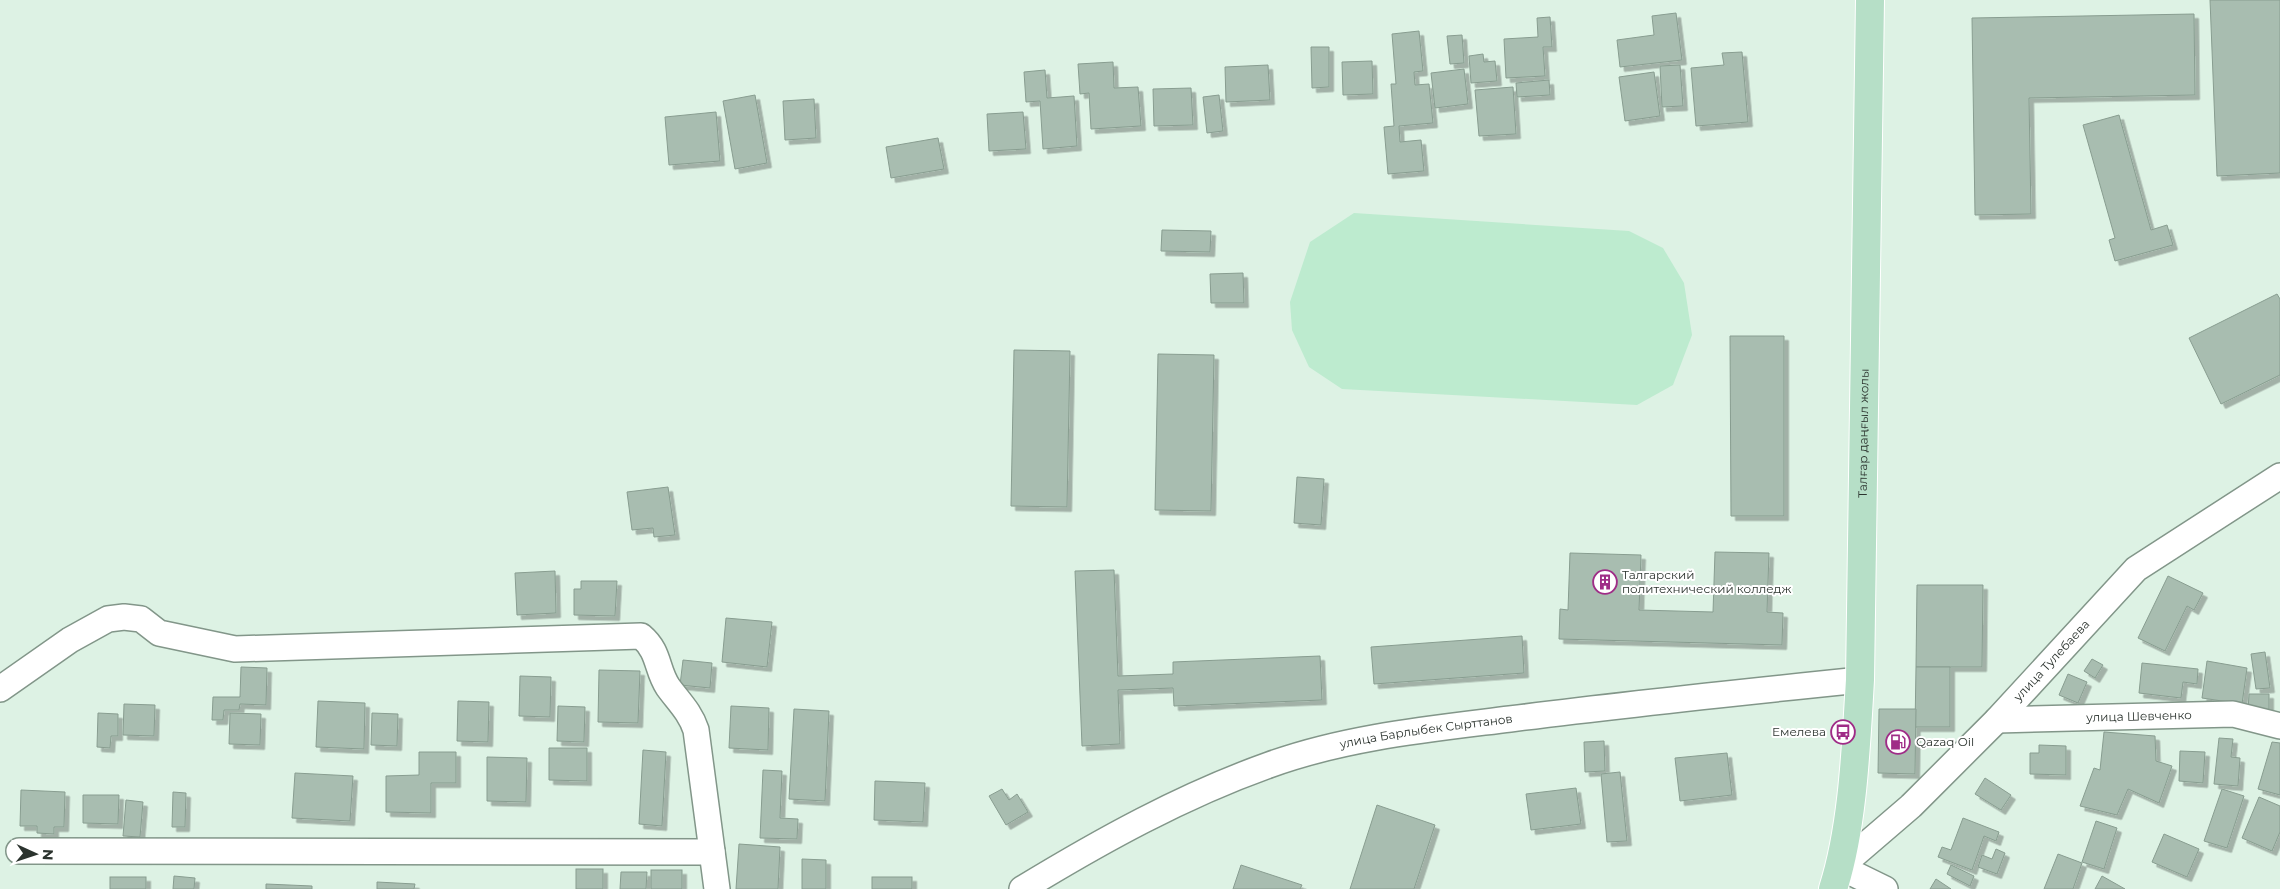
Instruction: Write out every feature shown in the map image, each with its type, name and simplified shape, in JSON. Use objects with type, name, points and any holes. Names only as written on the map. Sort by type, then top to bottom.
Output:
[{"type":"main road","name":"Талғар даңғыл жолы","points":[[1837,878],[1856,759],[1860,680],[1870,0]]},
{"type":"street","name":"улица Тулебаева","points":[[1837,878],[1997,720],[2136,569],[2280,476]]},
{"type":"street","points":[[0,689],[70,640],[108,619],[124,616],[141,619],[160,633],[236,649],[641,636],[651,645],[667,686],[692,717],[696,730],[717,889]]},
{"type":"street","name":"улица Барлыбек Сырттанов","points":[[1022,889],[1073,858],[1177,802],[1270,764],[1352,742],[1418,730],[1634,703],[1860,680]]},
{"type":"street","name":"улица Шевченко","points":[[1997,720],[2233,714],[2280,726]]},
{"type":"street","points":[[19,850],[712,852]]},
{"type":"street","points":[[1837,878],[1885,889]]},
{"type":"green space","points":[[1354,213],[1629,231],[1663,248],[1684,283],[1692,335],[1673,385],[1637,405],[1342,389],[1309,367],[1292,330],[1290,302],[1310,242]]},
{"type":"building","points":[[2210,0],[2280,0],[2280,173],[2217,176]]},
{"type":"building","points":[[1676,13],[1682,60],[1620,67],[1617,40],[1654,35],[1652,16]]},
{"type":"building","points":[[2194,14],[2195,95],[2029,98],[2031,214],[1975,215],[1972,18]]},
{"type":"building","points":[[1550,17],[1552,47],[1543,47],[1545,76],[1506,78],[1504,39],[1538,37],[1537,18]]},
{"type":"building","points":[[1419,31],[1423,71],[1414,72],[1415,85],[1429,84],[1433,123],[1399,126],[1400,142],[1421,140],[1424,171],[1388,174],[1384,127],[1394,126],[1391,84],[1396,84],[1392,34]]},
{"type":"building","points":[[1462,35],[1464,63],[1450,64],[1447,36]]},
{"type":"building","points":[[1311,47],[1329,47],[1329,87],[1312,88]]},
{"type":"building","points":[[1742,52],[1748,122],[1696,126],[1691,68],[1724,65],[1722,53]]},
{"type":"building","points":[[1483,54],[1484,62],[1495,61],[1497,81],[1471,83],[1469,56]]},
{"type":"building","points":[[1372,61],[1373,94],[1343,95],[1342,62]]},
{"type":"building","points":[[1113,62],[1114,88],[1138,87],[1141,126],[1091,129],[1089,93],[1080,94],[1078,64]]},
{"type":"building","points":[[1268,65],[1270,100],[1226,102],[1225,67]]},
{"type":"building","points":[[1680,65],[1683,106],[1662,107],[1660,66]]},
{"type":"building","points":[[1464,69],[1468,104],[1435,108],[1431,73]]},
{"type":"building","points":[[1045,70],[1047,98],[1074,96],[1077,146],[1043,149],[1040,101],[1026,102],[1024,72]]},
{"type":"building","points":[[1654,72],[1660,116],[1625,121],[1619,77]]},
{"type":"building","points":[[1549,80],[1550,95],[1517,97],[1516,83]]},
{"type":"building","points":[[1513,87],[1516,134],[1479,136],[1475,90]]},
{"type":"building","points":[[1191,88],[1193,125],[1154,126],[1153,89]]},
{"type":"building","points":[[755,95],[767,163],[735,169],[723,101]]},
{"type":"building","points":[[1219,95],[1223,131],[1207,133],[1203,97]]},
{"type":"building","points":[[814,99],[816,138],[785,140],[783,101]]},
{"type":"building","points":[[716,112],[720,161],[669,165],[665,117]]},
{"type":"building","points":[[1023,112],[1026,149],[989,151],[987,114]]},
{"type":"building","points":[[2119,115],[2151,230],[2167,225],[2173,245],[2115,261],[2109,240],[2115,238],[2083,125]]},
{"type":"building","points":[[938,138],[944,169],[891,178],[886,147]]},
{"type":"building","points":[[1162,230],[1211,231],[1210,252],[1161,251]]},
{"type":"building","points":[[1243,273],[1244,303],[1211,303],[1210,274]]},
{"type":"building","points":[[2277,294],[2280,299],[2280,375],[2221,404],[2189,338]]},
{"type":"building","points":[[1730,336],[1784,336],[1784,516],[1731,516]]},
{"type":"building","points":[[1014,350],[1070,351],[1067,507],[1011,506]]},
{"type":"building","points":[[1158,354],[1214,355],[1211,511],[1155,510]]},
{"type":"building","points":[[1297,477],[1324,479],[1321,525],[1294,523]]},
{"type":"building","points":[[668,487],[675,535],[654,537],[653,528],[632,530],[627,492]]},
{"type":"building","name":"Талгарский политехнический колледж","points":[[1715,552],[1769,553],[1767,612],[1783,613],[1782,645],[1559,639],[1560,609],[1568,610],[1570,553],[1641,555],[1639,610],[1713,612]]},
{"type":"building","points":[[1114,570],[1118,676],[1173,674],[1173,662],[1320,656],[1322,700],[1174,706],[1173,688],[1118,690],[1120,744],[1082,746],[1075,571]]},
{"type":"building","points":[[555,571],[556,613],[517,615],[515,573]]},
{"type":"building","points":[[2168,576],[2203,593],[2194,610],[2187,606],[2165,651],[2138,638]]},
{"type":"building","points":[[581,581],[617,581],[615,616],[574,615],[574,589],[581,589]]},
{"type":"building","points":[[1917,585],[1983,585],[1982,667],[1916,667]]},
{"type":"building","points":[[726,618],[772,622],[767,667],[722,662]]},
{"type":"building","points":[[1522,636],[1524,673],[1374,684],[1371,647]]},
{"type":"building","points":[[2265,652],[2270,688],[2256,689],[2251,654]]},
{"type":"building","points":[[2092,659],[2103,665],[2095,678],[2084,671]]},
{"type":"building","points":[[683,660],[712,663],[710,688],[680,685]]},
{"type":"building","points":[[2207,661],[2247,668],[2242,704],[2202,698]]},
{"type":"building","points":[[2142,663],[2198,669],[2197,684],[2183,682],[2181,698],[2139,693]]},
{"type":"building","points":[[241,667],[267,668],[266,705],[240,704],[239,710],[224,710],[223,720],[212,720],[213,697],[240,697]]},
{"type":"building","points":[[1916,667],[1950,667],[1950,727],[1915,727]]},
{"type":"building","points":[[599,670],[640,671],[638,723],[598,722]]},
{"type":"building","points":[[2068,674],[2087,682],[2078,703],[2059,695]]},
{"type":"building","points":[[520,676],[551,677],[550,717],[519,716]]},
{"type":"building","points":[[2249,694],[2269,694],[2269,711],[2248,711]]},
{"type":"building","points":[[318,701],[365,703],[364,749],[316,747]]},
{"type":"building","points":[[458,701],[489,702],[488,742],[457,741]]},
{"type":"building","points":[[124,704],[155,705],[154,736],[123,735]]},
{"type":"building","points":[[558,706],[585,707],[584,742],[557,741]]},
{"type":"building","points":[[731,706],[769,708],[768,750],[729,748]]},
{"type":"building","points":[[794,709],[829,711],[825,801],[789,799]]},
{"type":"building","points":[[1879,709],[1916,709],[1915,774],[1878,773]]},
{"type":"building","points":[[98,713],[118,714],[118,736],[111,736],[110,748],[97,747]]},
{"type":"building","points":[[230,713],[261,714],[260,745],[229,744]]},
{"type":"building","points":[[372,713],[398,714],[397,746],[371,745]]},
{"type":"building","points":[[2104,732],[2155,736],[2156,761],[2172,766],[2159,803],[2128,789],[2117,815],[2080,806],[2094,768],[2100,770]]},
{"type":"building","points":[[2219,738],[2233,739],[2231,757],[2240,758],[2238,786],[2214,784]]},
{"type":"building","points":[[1604,741],[1605,771],[1585,772],[1584,742]]},
{"type":"building","points":[[2272,742],[2280,743],[2280,795],[2258,789]]},
{"type":"building","points":[[2039,745],[2066,746],[2066,775],[2030,774],[2030,753],[2039,753]]},
{"type":"building","points":[[549,748],[587,748],[587,781],[549,780]]},
{"type":"building","points":[[643,750],[666,752],[662,826],[639,824]]},
{"type":"building","points":[[2180,751],[2205,752],[2203,783],[2179,781]]},
{"type":"building","points":[[419,752],[456,752],[456,783],[431,783],[431,813],[386,812],[386,776],[419,775]]},
{"type":"building","points":[[1727,753],[1732,795],[1680,801],[1675,758]]},
{"type":"building","points":[[487,757],[527,758],[526,802],[487,801]]},
{"type":"building","points":[[763,770],[782,771],[780,818],[798,819],[797,839],[760,838]]},
{"type":"building","points":[[1620,772],[1627,841],[1607,842],[1601,774]]},
{"type":"building","points":[[295,773],[353,776],[350,821],[292,818]]},
{"type":"building","points":[[1985,778],[2011,795],[2001,810],[1975,794]]},
{"type":"building","points":[[875,781],[925,783],[923,822],[874,820]]},
{"type":"building","points":[[1576,788],[1581,824],[1531,830],[1526,794]]},
{"type":"building","points":[[1002,789],[1009,800],[1017,794],[1028,812],[1006,825],[989,796]]},
{"type":"building","points":[[2222,789],[2244,796],[2227,848],[2204,841]]},
{"type":"building","points":[[21,790],[65,792],[64,827],[54,827],[54,834],[37,833],[37,826],[20,826]]},
{"type":"building","points":[[173,792],[186,793],[185,827],[172,827]]},
{"type":"building","points":[[83,795],[119,795],[118,824],[83,823]]},
{"type":"building","points":[[2259,797],[2280,806],[2280,832],[2272,851],[2242,838]]},
{"type":"building","points":[[126,800],[143,802],[140,837],[123,836]]},
{"type":"building","points":[[1377,805],[1435,825],[1414,889],[1350,889]]},
{"type":"building","points":[[1963,818],[1999,832],[1996,841],[1984,836],[1972,870],[1938,857],[1942,847],[1951,850]]},
{"type":"building","points":[[2096,821],[2117,828],[2104,869],[2082,862]]},
{"type":"building","points":[[2164,834],[2199,849],[2187,877],[2152,862]]},
{"type":"building","points":[[739,844],[780,847],[778,889],[736,889]]},
{"type":"building","points":[[1996,849],[2005,853],[1997,874],[1978,867],[1982,855],[1992,859]]},
{"type":"building","points":[[2058,854],[2082,863],[2073,889],[2044,889]]},
{"type":"building","points":[[802,859],[826,860],[826,889],[802,889]]},
{"type":"building","points":[[1241,865],[1302,885],[1300,889],[1233,889]]},
{"type":"building","points":[[1951,865],[1974,876],[1970,886],[1947,874]]},
{"type":"building","points":[[576,869],[603,869],[603,889],[576,889]]},
{"type":"building","points":[[651,870],[682,870],[682,889],[651,889]]},
{"type":"building","points":[[621,872],[647,872],[646,889],[620,889]]},
{"type":"building","points":[[174,876],[195,878],[194,889],[173,889]]},
{"type":"building","points":[[2102,876],[2125,889],[2095,889]]},
{"type":"building","points":[[110,877],[146,877],[146,889],[110,889]]},
{"type":"building","points":[[872,877],[912,877],[912,889],[872,889]]},
{"type":"building","points":[[1936,879],[1951,889],[1930,889]]},
{"type":"building","points":[[377,882],[415,884],[414,889],[377,889]]},
{"type":"building","points":[[266,884],[312,886],[312,889],[266,889]]},
{"type":"place","name":"Талгарский политехнический колледж","points":[[1605,582]]},
{"type":"place","name":"Емелева","points":[[1843,732]]},
{"type":"place","name":"Qazaq Oil","points":[[1898,742]]}]
